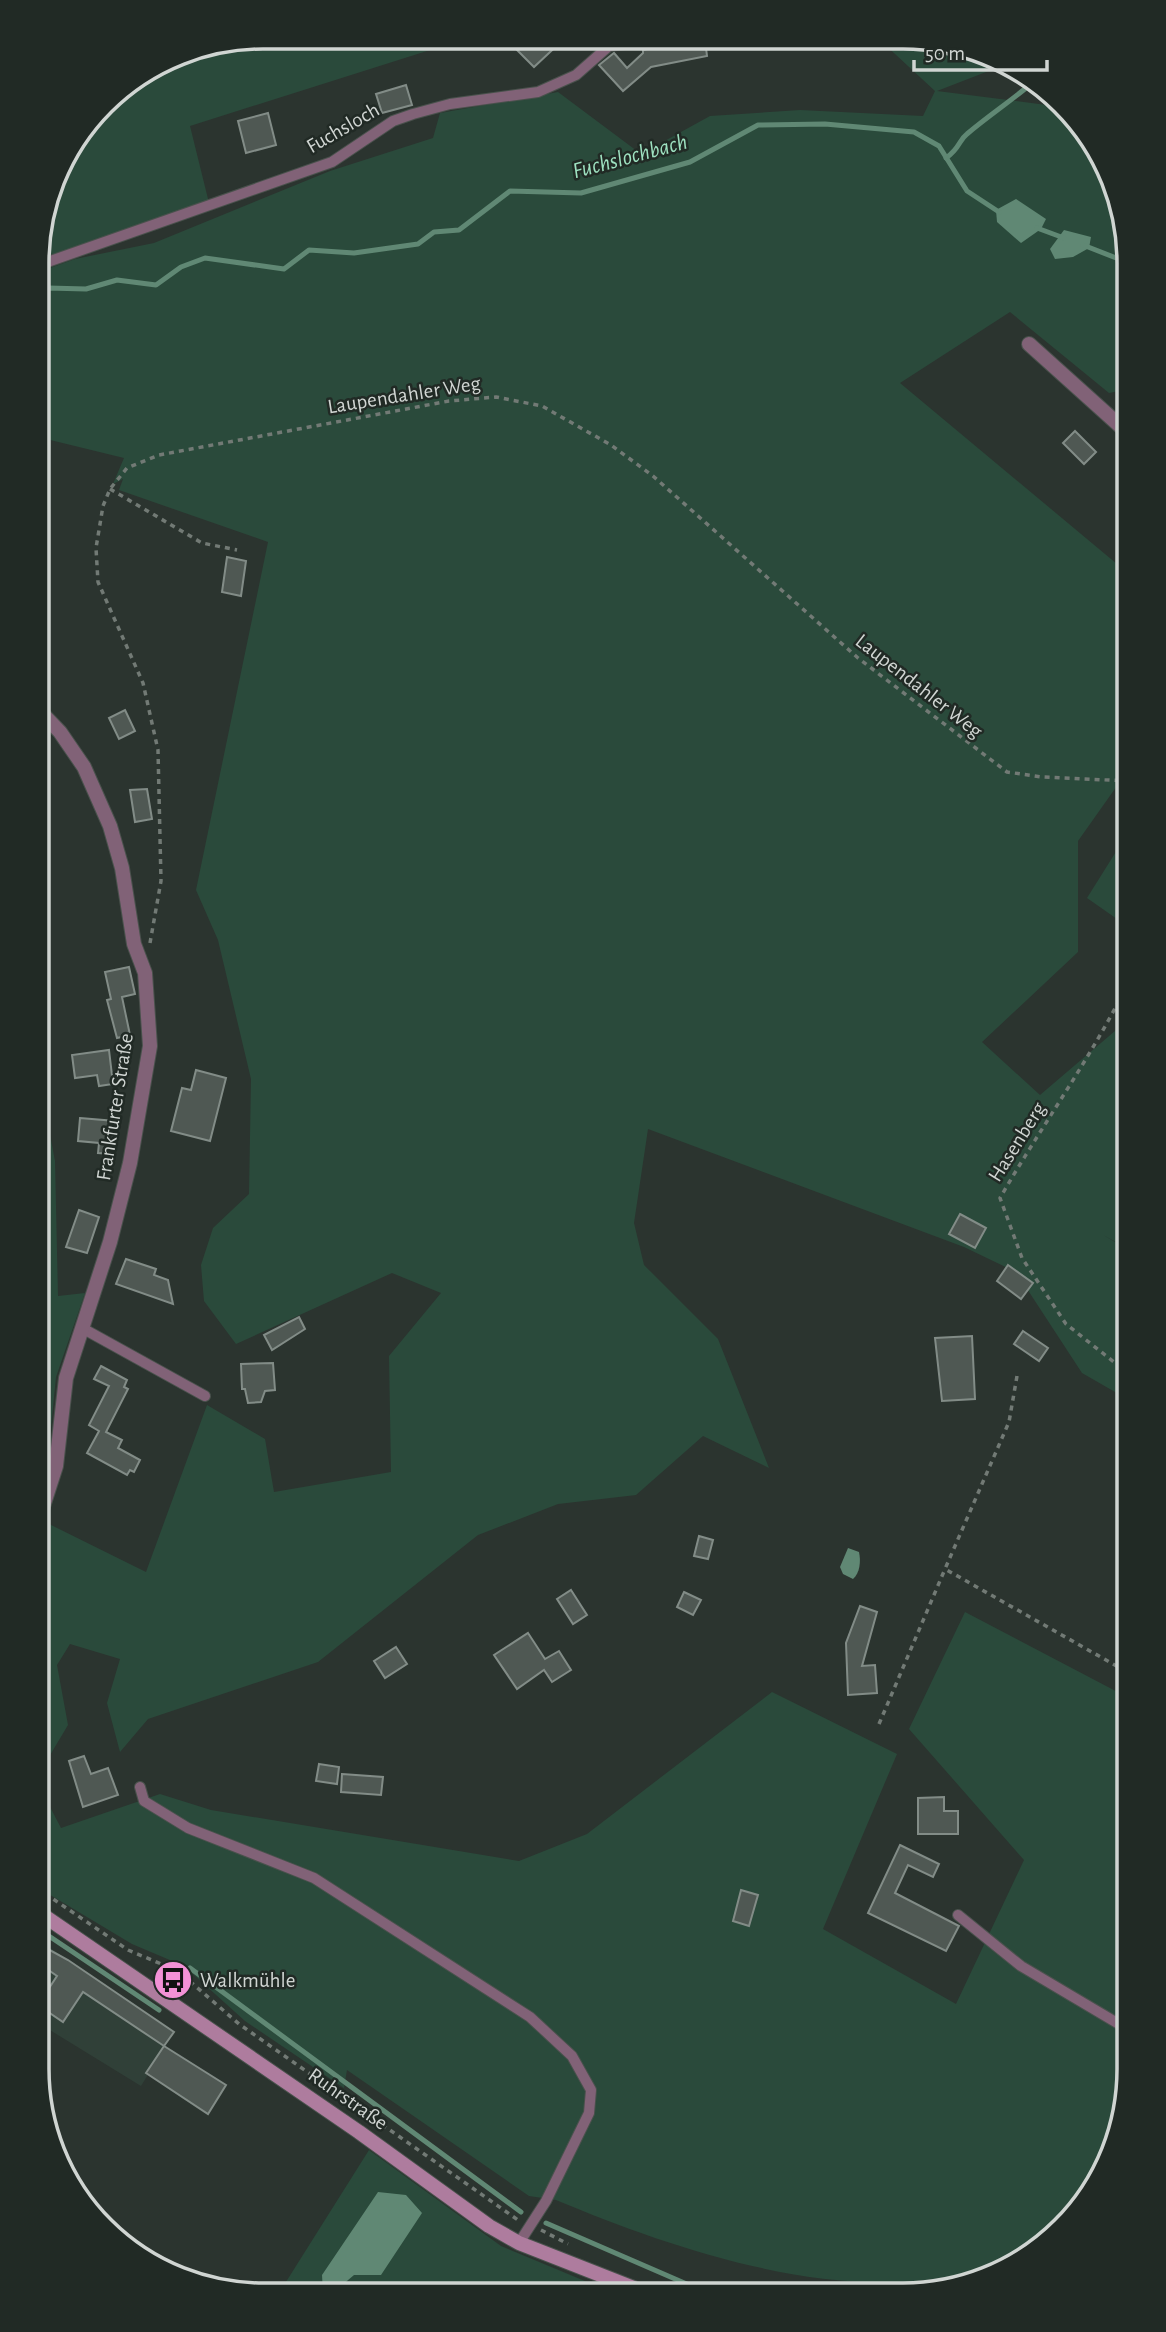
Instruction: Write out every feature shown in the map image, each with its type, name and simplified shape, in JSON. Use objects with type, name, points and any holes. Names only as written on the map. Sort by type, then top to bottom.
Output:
[{"type":"main road","name":"Ruhrstraße","points":[[49,1919],[359,2132],[489,2226],[519,2243],[634,2283]]},
{"type":"street","points":[[1029,344],[1117,423]]},
{"type":"street","name":"Frankfurter Straße","points":[[49,722],[73,749],[103,806],[122,868],[134,944],[145,973],[150,1046],[130,1163],[110,1242],[66,1378],[56,1466],[49,1488]]},
{"type":"lane","name":"Fuchsloch","points":[[49,261],[332,162],[393,121],[413,114],[450,104],[538,92],[576,75],[605,49]]},
{"type":"lane","points":[[82,1328],[205,1396]]},
{"type":"lane","points":[[139,1787],[144,1801],[188,1828],[314,1878],[530,2017],[572,2056],[591,2090],[589,2113],[546,2202],[519,2243]]},
{"type":"lane","points":[[958,1915],[1021,1966],[1117,2023]]},
{"type":"path","name":"Laupendahler Weg","points":[[150,947],[161,881],[160,771],[152,719],[142,683],[98,582],[99,525],[110,489],[127,468],[150,458],[288,429],[473,398],[496,397],[542,406],[583,426],[643,468],[837,640],[992,763],[1007,772],[1023,775],[1117,780]]},
{"type":"path","points":[[110,489],[202,543],[237,550]]},
{"type":"path","name":"Hasenberg","points":[[1117,1006],[1105,1031],[1029,1147],[1000,1198],[1022,1258],[1066,1324],[1117,1364]]},
{"type":"path","points":[[879,1724],[1009,1422],[1017,1376]]},
{"type":"path","points":[[945,1569],[1117,1666]]},
{"type":"path","points":[[49,1896],[128,1950],[178,1971],[239,2024],[512,2217],[576,2248]]},
{"type":"shaded area","points":[[433,49],[190,126],[209,203],[49,256],[56,207],[65,181],[85,144],[122,102],[168,71],[207,56],[235,51]]},
{"type":"shaded area","points":[[890,49],[945,53],[994,69],[937,91],[1047,105],[1081,144],[1095,168],[1106,194],[1115,235],[1117,391],[1109,393],[1010,312],[900,383],[1117,564],[1117,786],[1078,841],[1078,952],[982,1042],[1040,1095],[1117,1029],[1117,1243],[1103,1235],[1117,1243],[1117,1393],[1082,1373],[1016,1272],[964,1247],[648,1129],[634,1223],[644,1265],[718,1339],[769,1468],[703,1436],[636,1495],[558,1504],[478,1535],[318,1662],[148,1719],[120,1752],[107,1703],[120,1659],[70,1644],[57,1665],[68,1725],[49,1757],[49,1524],[146,1572],[207,1405],[265,1439],[274,1492],[391,1472],[389,1356],[441,1293],[392,1273],[236,1344],[204,1301],[201,1265],[213,1228],[249,1194],[251,1079],[218,940],[196,890],[268,542],[119,490],[123,479],[113,484],[124,458],[49,440],[49,268],[75,259],[154,243],[330,171],[433,138],[440,113],[558,92],[641,154],[710,116],[800,110],[923,116],[935,91]]},
{"type":"shaded area","points":[[1016,199],[1046,219],[1041,229],[1021,243],[997,222],[996,210]]},
{"type":"shaded area","points":[[1064,230],[1091,237],[1089,248],[1073,257],[1055,259],[1050,249]]},
{"type":"shaded area","points":[[1117,850],[1117,919],[1087,898]]},
{"type":"shaded area","points":[[49,1130],[55,1161],[58,1296],[85,1293],[56,1377],[49,1448]]},
{"type":"shaded area","points":[[848,1548],[860,1555],[859,1570],[853,1579],[843,1574],[840,1567]]},
{"type":"shaded area","points":[[965,1612],[1117,1692],[1117,2083],[1106,2138],[1088,2176],[1073,2199],[1033,2239],[986,2266],[939,2279],[874,2282],[808,2277],[741,2263],[676,2245],[556,2200],[529,2196],[347,2070],[344,2088],[245,2021],[184,1966],[132,1944],[49,1894],[49,1805],[61,1828],[160,1794],[211,1810],[519,1861],[587,1834],[772,1692],[897,1754],[823,1929],[956,2004],[1024,1860],[909,1729]]},
{"type":"shaded area","name":"Walkmühle","points":[[49,1947],[174,2032],[141,2086],[49,2030]]},
{"type":"shaded area","points":[[369,2150],[501,2246],[590,2283],[285,2283]]},
{"type":"shaded area","points":[[378,2192],[406,2195],[422,2213],[381,2275],[354,2275],[345,2283],[322,2283],[322,2275]]},
{"type":"building","points":[[516,49],[553,49],[534,67]]},
{"type":"building","points":[[706,49],[707,56],[651,67],[623,91],[599,65],[614,53],[627,68],[643,50]]},
{"type":"building","points":[[406,85],[412,105],[382,113],[376,94]]},
{"type":"building","points":[[268,113],[276,145],[246,153],[238,121]]},
{"type":"building","points":[[1075,431],[1096,452],[1084,464],[1063,443]]},
{"type":"building","points":[[227,557],[246,561],[241,596],[222,592]]},
{"type":"building","points":[[125,710],[135,731],[119,739],[109,718]]},
{"type":"building","points":[[147,789],[152,819],[135,822],[130,790]]},
{"type":"building","points":[[129,967],[135,994],[122,997],[130,1035],[117,1038],[107,1000],[111,999],[105,972]]},
{"type":"building","points":[[109,1050],[113,1084],[99,1086],[97,1075],[75,1078],[72,1055]]},
{"type":"building","points":[[196,1070],[226,1078],[210,1141],[171,1131],[182,1088],[191,1090]]},
{"type":"building","points":[[80,1118],[115,1121],[112,1154],[98,1153],[99,1143],[78,1141]]},
{"type":"building","points":[[79,1210],[99,1217],[87,1253],[66,1247]]},
{"type":"building","points":[[960,1214],[986,1228],[975,1248],[949,1234]]},
{"type":"building","points":[[126,1259],[156,1269],[154,1275],[168,1280],[173,1304],[116,1284]]},
{"type":"building","points":[[1008,1265],[1033,1283],[1021,1299],[997,1281]]},
{"type":"building","points":[[299,1317],[305,1329],[272,1350],[264,1335]]},
{"type":"building","points":[[1023,1331],[1048,1348],[1039,1361],[1014,1344]]},
{"type":"building","points":[[972,1336],[975,1399],[942,1401],[935,1338]]},
{"type":"building","points":[[273,1363],[275,1390],[265,1391],[261,1402],[248,1403],[245,1389],[242,1389],[241,1364]]},
{"type":"building","points":[[101,1366],[127,1380],[124,1387],[128,1389],[106,1432],[122,1440],[118,1448],[140,1460],[134,1472],[130,1470],[127,1475],[87,1453],[99,1431],[89,1425],[109,1386],[94,1379]]},
{"type":"building","points":[[699,1536],[713,1540],[708,1559],[694,1556]]},
{"type":"building","points":[[571,1590],[587,1615],[573,1624],[557,1599]]},
{"type":"building","points":[[684,1592],[701,1600],[693,1615],[677,1607]]},
{"type":"building","points":[[860,1606],[877,1612],[862,1666],[875,1665],[877,1693],[848,1695],[846,1643]]},
{"type":"building","points":[[528,1633],[545,1659],[559,1651],[571,1670],[552,1682],[544,1670],[517,1689],[494,1655]]},
{"type":"building","points":[[396,1647],[407,1664],[385,1678],[374,1661]]},
{"type":"building","points":[[84,1756],[91,1774],[108,1768],[118,1795],[83,1807],[69,1761]]},
{"type":"building","points":[[319,1764],[339,1767],[337,1784],[316,1781]]},
{"type":"building","points":[[342,1774],[383,1777],[381,1795],[341,1792]]},
{"type":"building","points":[[944,1797],[944,1811],[958,1811],[958,1834],[918,1834],[918,1798]]},
{"type":"building","points":[[900,1845],[939,1864],[933,1877],[908,1865],[895,1893],[959,1926],[946,1951],[868,1913]]},
{"type":"building","points":[[741,1890],[758,1895],[749,1926],[733,1921]]},
{"type":"building","points":[[49,1950],[174,2032],[164,2046],[83,1992],[63,2022],[49,2012],[49,1988],[57,1976],[49,1970]]},
{"type":"building","points":[[164,2046],[226,2085],[208,2114],[146,2073]]},
{"type":"waterway","points":[[946,158],[967,134],[1026,88]]},
{"type":"waterway","name":"Fuchslochbach","points":[[49,288],[86,289],[117,280],[156,285],[181,267],[205,258],[284,269],[309,250],[354,253],[418,244],[434,232],[459,230],[510,191],[581,193],[690,162],[758,125],[825,124],[914,132],[939,146],[967,191],[999,212]]},
{"type":"waterway","name":"Fuchslochbach","points":[[1037,228],[1064,238]]},
{"type":"waterway","name":"Fuchslochbach","points":[[1083,245],[1117,258]]},
{"type":"waterway","points":[[49,1936],[159,2010]]},
{"type":"waterway","points":[[190,1968],[521,2212]]},
{"type":"waterway","points":[[546,2223],[684,2283]]},
{"type":"place","name":"Walkmühle","points":[[173,1980]]}]
